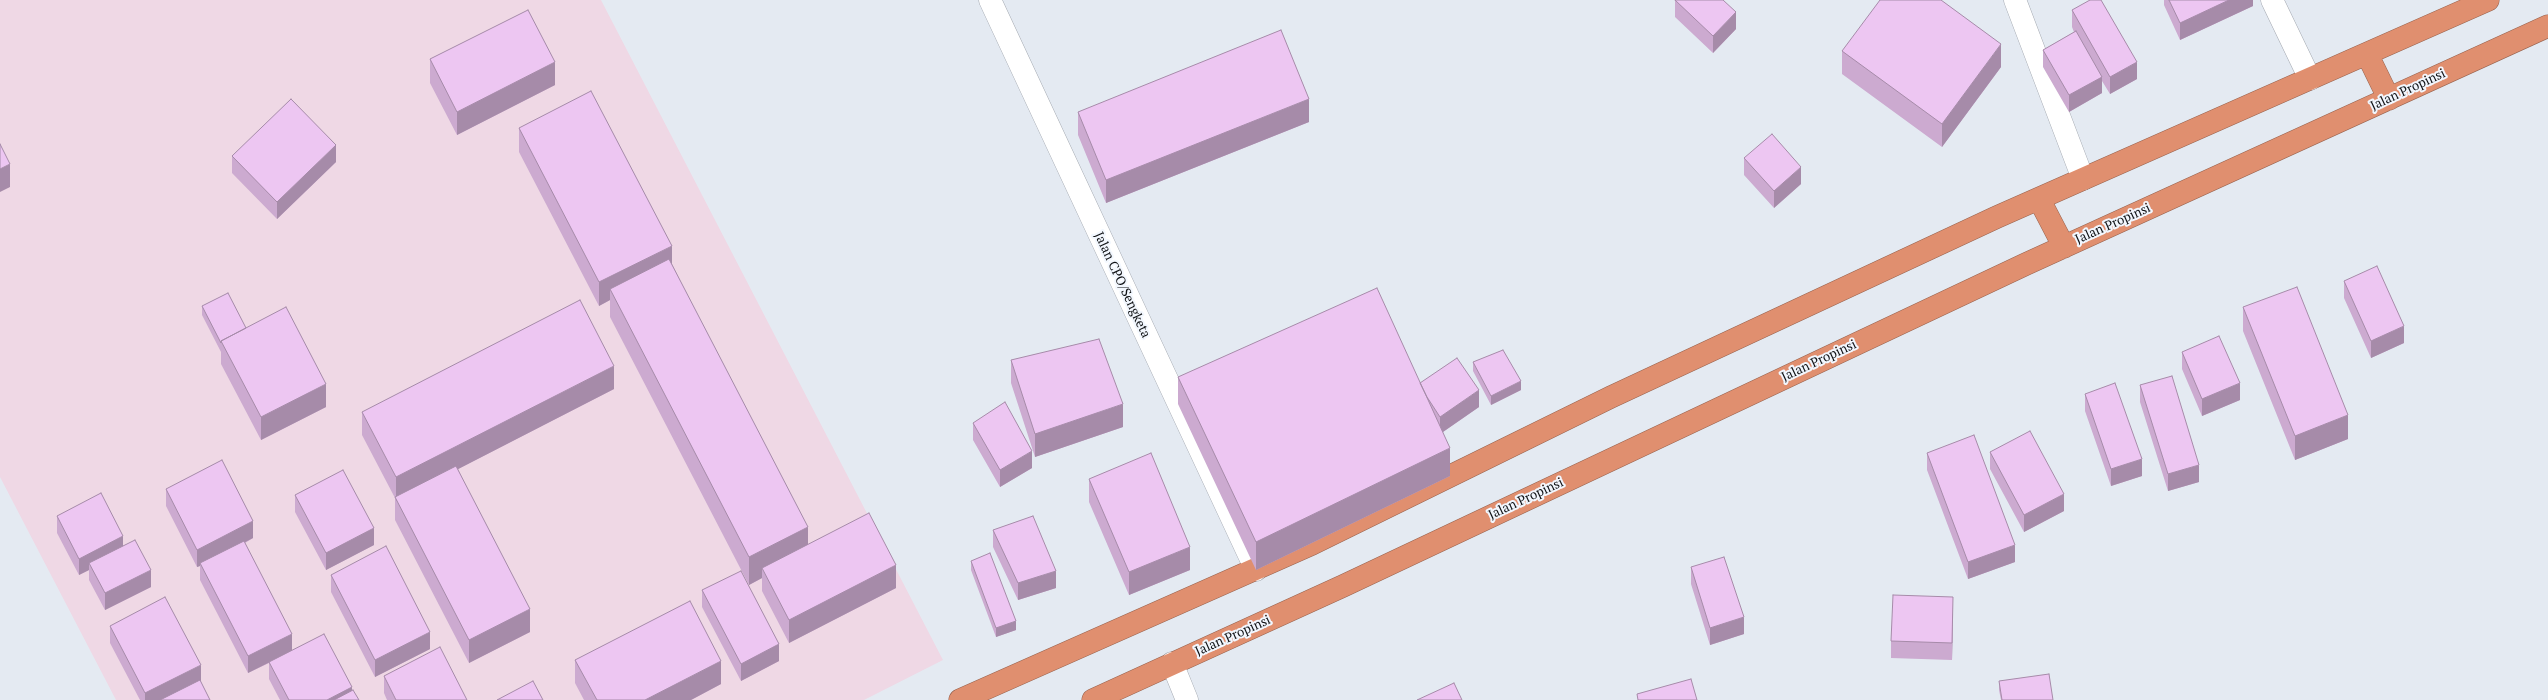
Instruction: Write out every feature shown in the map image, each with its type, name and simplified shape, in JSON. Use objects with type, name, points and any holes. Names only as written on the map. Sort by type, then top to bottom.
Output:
[{"type":"highway","points":[[960,700],[1256,570],[1611,397],[2039,199],[2488,0]]},
{"type":"highway","name":"Jalan Propinsi","points":[[1093,700],[1343,586],[2064,247],[2548,26]]},
{"type":"highway","points":[[2367,54],[2389,99]]},
{"type":"highway","points":[[2039,199],[2064,247]]},
{"type":"street","name":"Jalan CPO/Sengketa","points":[[990,0],[1256,570]]},
{"type":"street","points":[[2015,0],[2083,179]]},
{"type":"street","points":[[2272,0],[2310,79]]},
{"type":"street","points":[[1172,663],[1187,700]]},
{"type":"shaded area","points":[[0,0],[601,0],[943,660],[864,700],[116,700],[0,477]]},
{"type":"building","points":[[1675,0],[1723,0],[1736,12],[1713,36]]},
{"type":"building","points":[[1880,0],[1941,0],[2001,44],[1942,124],[1842,51]]},
{"type":"building","points":[[2090,0],[2101,0],[2137,62],[2110,77],[2072,10]]},
{"type":"building","points":[[2169,0],[2229,0],[2180,23]]},
{"type":"building","points":[[528,10],[555,62],[457,112],[430,59]]},
{"type":"building","points":[[1281,30],[1309,99],[1106,180],[1078,112]]},
{"type":"building","points":[[2076,31],[2102,77],[2069,95],[2043,50]]},
{"type":"building","points":[[591,91],[672,246],[599,282],[519,128]]},
{"type":"building","points":[[291,99],[336,145],[277,202],[232,156]]},
{"type":"building","points":[[1772,134],[1801,167],[1774,191],[1744,158]]},
{"type":"building","points":[[0,144],[10,164],[0,169]]},
{"type":"building","points":[[669,259],[808,527],[749,557],[610,289]]},
{"type":"building","points":[[2377,266],[2404,326],[2371,341],[2344,281]]},
{"type":"building","points":[[2297,287],[2348,415],[2295,436],[2243,307]]},
{"type":"building","points":[[1377,288],[1450,448],[1256,542],[1178,377]]},
{"type":"building","points":[[228,293],[246,328],[221,341],[221,343],[202,306]]},
{"type":"building","points":[[580,300],[614,366],[396,477],[362,412]]},
{"type":"building","points":[[286,307],[326,384],[261,417],[221,341]]},
{"type":"building","points":[[2219,336],[2240,383],[2202,399],[2182,352]]},
{"type":"building","points":[[1099,339],[1123,404],[1035,434],[1011,360]]},
{"type":"building","points":[[1503,350],[1521,381],[1491,396],[1473,362]]},
{"type":"building","points":[[1457,358],[1479,390],[1440,417],[1420,383]]},
{"type":"building","points":[[2172,376],[2199,465],[2168,474],[2140,385]]},
{"type":"building","points":[[2115,383],[2142,459],[2111,469],[2085,394]]},
{"type":"building","points":[[1005,402],[1032,451],[1000,470],[973,423]]},
{"type":"building","points":[[2030,431],[2064,494],[2024,515],[1990,452]]},
{"type":"building","points":[[1974,435],[2015,545],[1968,562],[1927,453]]},
{"type":"building","points":[[1151,453],[1190,547],[1129,572],[1089,479]]},
{"type":"building","points":[[222,460],[253,521],[197,550],[166,489]]},
{"type":"building","points":[[456,466],[530,609],[469,640],[395,497]]},
{"type":"building","points":[[343,470],[374,528],[326,553],[295,495]]},
{"type":"building","points":[[101,493],[123,536],[79,559],[57,516]]},
{"type":"building","points":[[869,513],[896,565],[789,620],[762,568]]},
{"type":"building","points":[[1033,516],[1056,571],[1018,583],[993,530]]},
{"type":"building","points":[[135,540],[151,570],[105,593],[89,563]]},
{"type":"building","points":[[244,541],[292,634],[248,656],[200,563]]},
{"type":"building","points":[[386,546],[430,632],[375,660],[331,575]]},
{"type":"building","points":[[990,553],[1016,621],[996,628],[971,561]]},
{"type":"building","points":[[1724,557],[1744,617],[1710,628],[1691,567]]},
{"type":"building","points":[[741,571],[779,644],[741,664],[702,590]]},
{"type":"building","points":[[1893,595],[1953,597],[1952,643],[1891,641]]},
{"type":"building","points":[[165,597],[201,665],[145,693],[110,626]]},
{"type":"building","points":[[690,601],[721,661],[645,700],[597,700],[575,660]]},
{"type":"building","points":[[324,634],[352,687],[327,700],[289,700],[269,662]]},
{"type":"building","points":[[440,647],[467,700],[396,700],[384,676]]},
{"type":"building","points":[[2049,674],[2053,700],[2002,700],[1999,681]]},
{"type":"building","points":[[1691,679],[1697,700],[1638,700],[1637,694]]},
{"type":"building","points":[[200,680],[210,700],[160,700]]},
{"type":"building","points":[[533,681],[543,700],[497,700]]},
{"type":"building","points":[[1454,683],[1462,700],[1417,700]]},
{"type":"building","points":[[353,690],[359,700],[334,700]]}]
